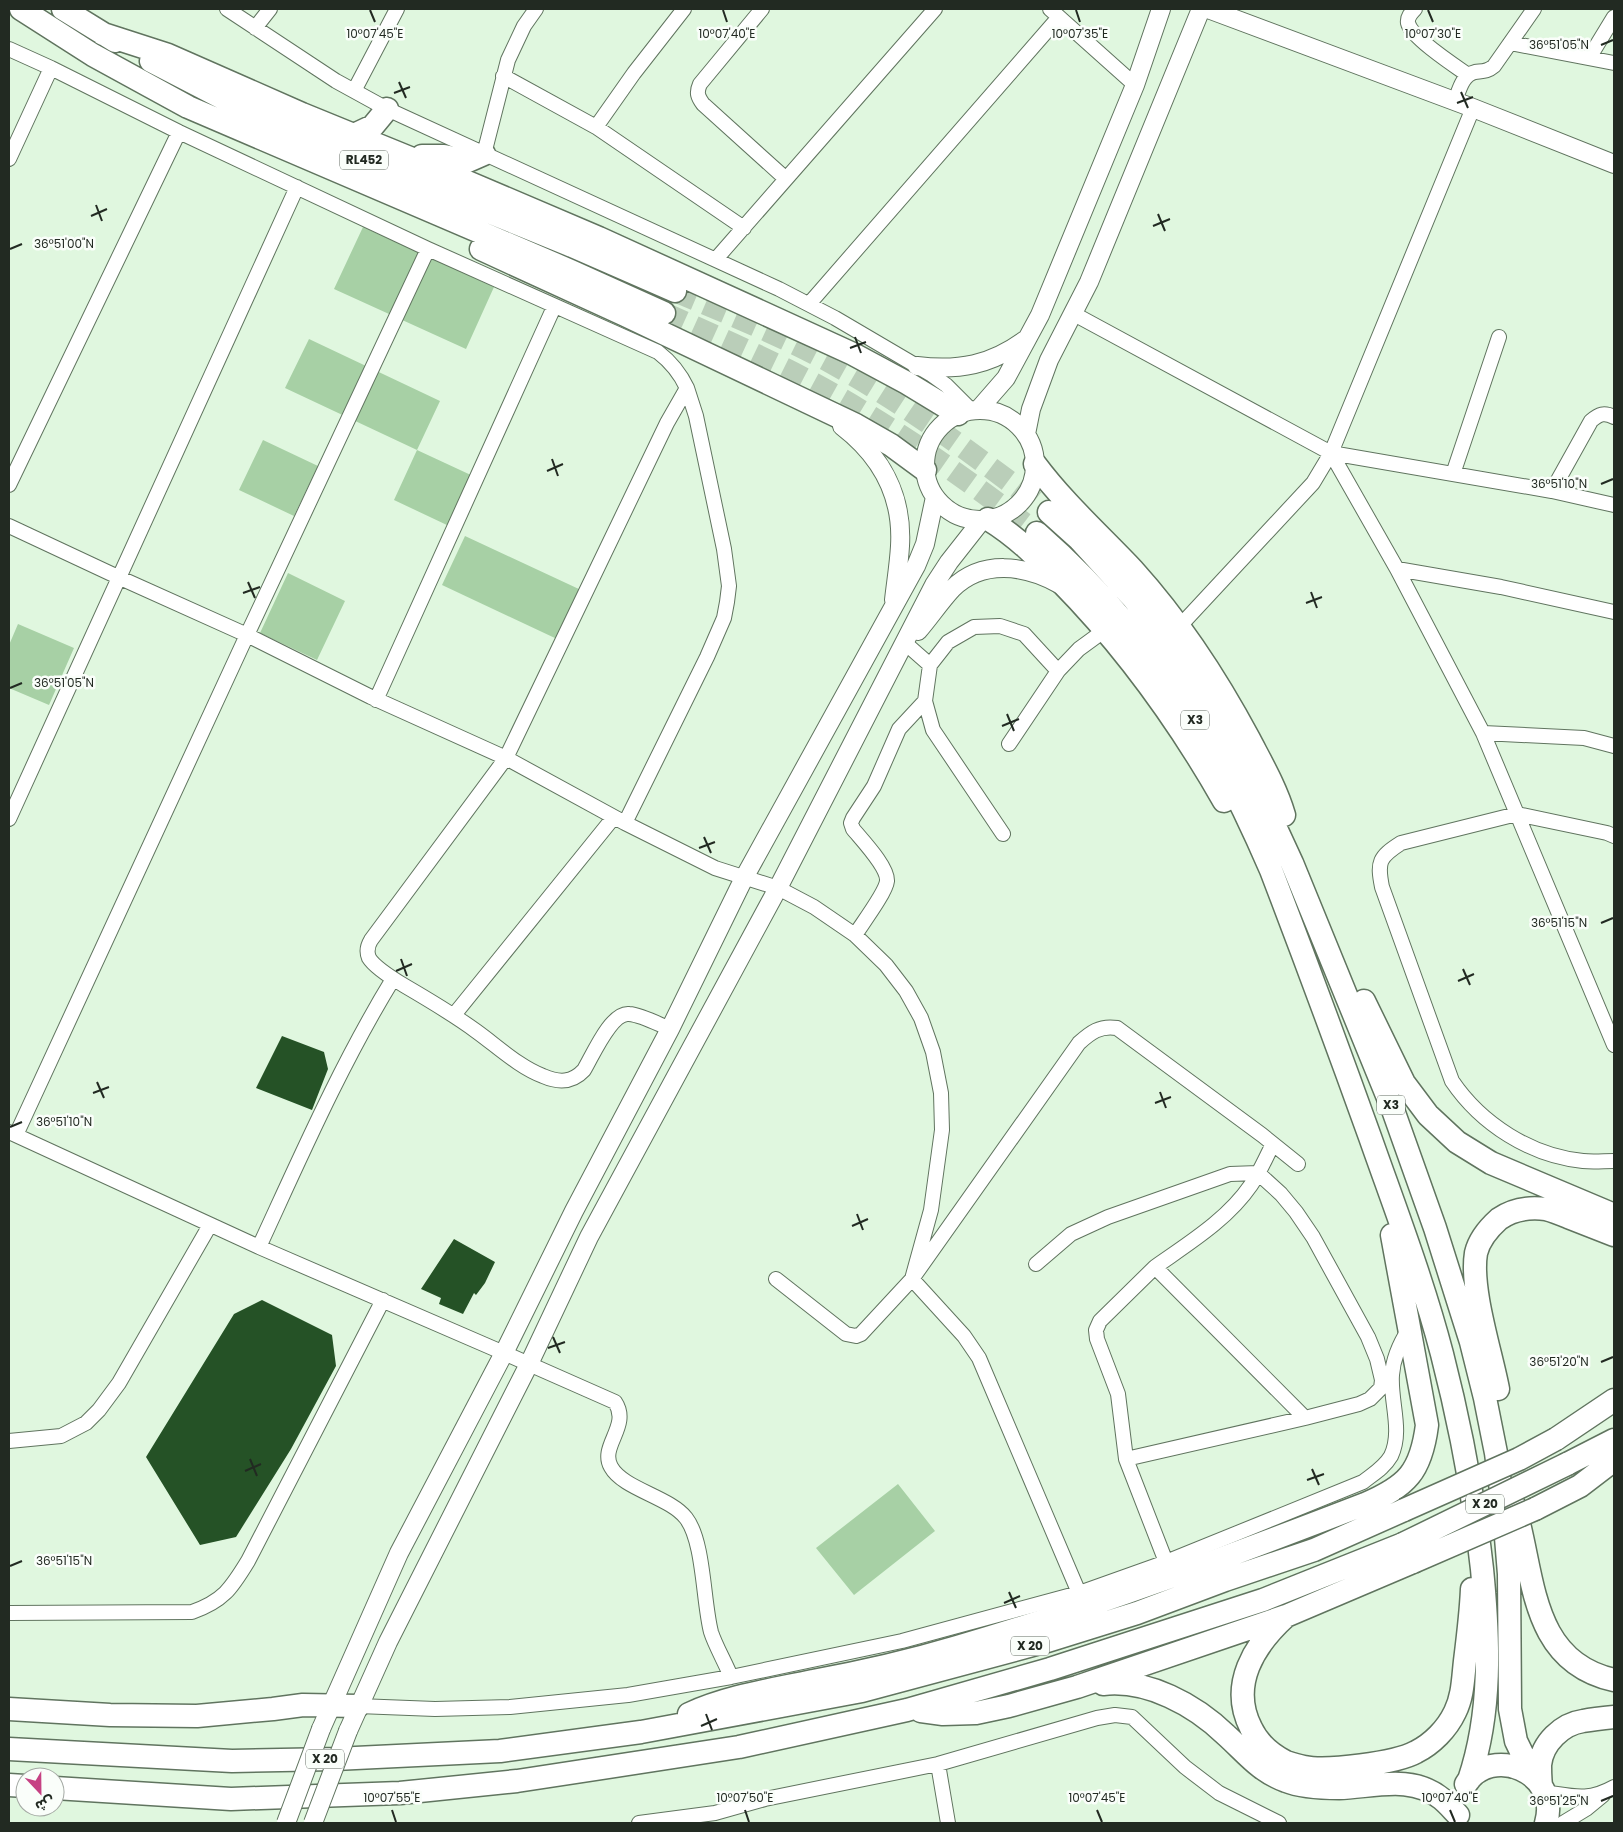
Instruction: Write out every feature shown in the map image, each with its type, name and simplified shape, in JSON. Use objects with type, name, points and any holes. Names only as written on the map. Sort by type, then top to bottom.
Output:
[{"type":"highway","name":"RL452","points":[[21,9],[93,55],[188,107],[571,271],[664,313]]},
{"type":"highway","name":"RL452","points":[[63,9],[103,34],[236,105],[432,189],[572,246],[674,291]]},
{"type":"highway","points":[[103,34],[168,55],[599,238],[788,324],[969,411]]},
{"type":"highway","points":[[354,135],[373,126],[387,109]]},
{"type":"highway","points":[[412,158],[434,155],[468,161],[484,154]]},
{"type":"highway","points":[[352,178],[384,203],[407,216],[625,315],[874,434],[925,470]]},
{"type":"highway","points":[[1035,464],[1058,494],[1134,571],[1179,627],[1220,687],[1265,768],[1281,805],[1292,863]]},
{"type":"highway","name":"X3","points":[[1049,512],[1107,568],[1164,638],[1220,720],[1268,811],[1292,863],[1386,1093],[1435,1228],[1471,1342],[1485,1398],[1496,1454],[1504,1513],[1509,1574],[1510,1709],[1516,1740],[1539,1784]]},
{"type":"highway","points":[[985,519],[1024,545],[1069,590],[1105,630],[1156,694],[1213,782],[1231,814],[1274,902],[1298,942]]},
{"type":"highway","name":"X3","points":[[1037,533],[1066,558],[1149,653],[1178,692],[1203,733],[1249,821],[1271,870],[1385,1180],[1441,1352],[1454,1406],[1480,1549],[1487,1665],[1482,1728],[1469,1780]]},
{"type":"highway","points":[[1310,910],[1331,941],[1354,981],[1404,1083],[1428,1115],[1457,1142],[1491,1163],[1614,1216]]},
{"type":"highway","points":[[656,1729],[713,1703],[912,1660],[1029,1624],[1215,1562],[1384,1496],[1402,1484],[1416,1467],[1424,1447],[1427,1425],[1395,1254],[1385,1180]]},
{"type":"highway","points":[[1614,1235],[1549,1210],[1534,1208],[1518,1210],[1504,1216],[1491,1226],[1482,1238],[1476,1252],[1479,1300],[1500,1404],[1499,1437],[1496,1454],[1505,1475],[1518,1520],[1528,1570],[1544,1624],[1554,1642],[1568,1656],[1585,1669],[1604,1678],[1614,1680]]},
{"type":"highway","points":[[1556,1439],[1614,1400]]},
{"type":"highway","name":"X 20","points":[[9,1749],[232,1761],[500,1752],[656,1729],[862,1691],[1044,1642],[1137,1613],[1314,1550],[1519,1458],[1614,1408]]},
{"type":"highway","name":"X 20","points":[[65,1789],[232,1799],[410,1792],[517,1781],[739,1747],[907,1710],[1050,1669],[1408,1553],[1567,1464],[1614,1440]]},
{"type":"highway","points":[[907,1710],[943,1714],[976,1713],[1009,1706],[1077,1687],[1286,1616],[1408,1553],[1535,1509],[1580,1486],[1614,1460]]},
{"type":"highway","points":[[1580,1486],[1614,1479]]},
{"type":"highway","points":[[1286,1616],[1268,1632],[1254,1652],[1246,1674],[1241,1698],[1246,1718],[1255,1736],[1274,1754],[1305,1768],[1325,1768],[1398,1759],[1416,1752],[1431,1742],[1444,1729],[1455,1713],[1461,1695],[1473,1584],[1480,1549]]},
{"type":"highway","points":[[1077,1687],[1106,1683],[1135,1686],[1163,1693],[1208,1720],[1226,1734],[1255,1764],[1271,1775],[1289,1782],[1314,1787],[1339,1788],[1384,1783],[1403,1784],[1422,1789],[1441,1798],[1459,1821]]},
{"type":"highway","points":[[9,1709],[110,1715],[197,1716],[302,1705],[358,1706]]},
{"type":"highway","points":[[1546,1823],[1548,1806],[1539,1784],[1540,1764],[1550,1741],[1570,1725],[1582,1721],[1614,1717]]},
{"type":"highway","points":[[1459,1821],[1458,1803],[1462,1791],[1469,1780],[1480,1772],[1493,1766],[1507,1765],[1521,1769],[1539,1784]]},
{"type":"street","points":[[227,9],[354,91],[387,109],[716,259],[809,304],[917,366],[946,385],[969,411],[993,411],[1006,416],[1026,434],[1033,448],[1035,464],[1033,479],[1026,494],[1016,506],[1003,514],[985,519],[969,518],[956,514],[944,507],[935,497],[928,484],[925,470],[927,449],[936,430],[946,421],[969,411],[1006,378],[1028,338],[1050,292],[1136,85],[1161,9]]},
{"type":"street","points":[[255,28],[270,9]]},
{"type":"street","points":[[354,91],[397,9]]},
{"type":"street","points":[[484,154],[504,76],[515,42],[536,9]]},
{"type":"street","points":[[596,126],[684,9]]},
{"type":"street","points":[[762,9],[697,90],[703,104],[786,179]]},
{"type":"street","points":[[716,259],[935,9]]},
{"type":"street","points":[[1026,434],[1031,409],[1040,384],[1101,255],[1201,9]]},
{"type":"street","points":[[1208,9],[1473,108],[1614,164]]},
{"type":"street","points":[[1415,9],[1408,17],[1408,23],[1416,35],[1468,75]]},
{"type":"street","points":[[1454,101],[1462,82],[1468,75],[1490,70],[1534,9]]},
{"type":"street","points":[[809,304],[1055,13],[1136,85]]},
{"type":"street","points":[[1589,58],[1614,17]]},
{"type":"street","points":[[1510,43],[1614,63]]},
{"type":"street","points":[[9,49],[179,132],[428,249],[658,352],[673,365],[687,388],[696,416],[724,549],[729,586],[724,618],[707,657],[619,820],[454,1015]]},
{"type":"street","points":[[9,159],[50,68]]},
{"type":"street","points":[[504,76],[596,126],[744,228]]},
{"type":"street","points":[[1179,627],[1314,482],[1330,453],[1473,108]]},
{"type":"street","points":[[9,486],[179,132]]},
{"type":"street","points":[[9,819],[297,187]]},
{"type":"street","points":[[428,249],[12,1133],[259,1247],[615,1402],[620,1410],[620,1416],[618,1429],[609,1451],[610,1467],[620,1477],[665,1502],[684,1516],[692,1527],[698,1547],[712,1634],[731,1677]]},
{"type":"street","points":[[376,700],[554,307]]},
{"type":"street","points":[[1074,314],[1330,453],[1552,491],[1614,505]]},
{"type":"street","points":[[1453,474],[1499,337]]},
{"type":"street","points":[[917,366],[956,368],[976,365],[1012,349],[1028,338]]},
{"type":"street","points":[[670,1029],[631,1014],[623,1014],[613,1020],[578,1077],[572,1080],[559,1081],[529,1070],[454,1015],[393,979],[370,959],[367,953],[368,946],[506,758],[668,423],[687,388]]},
{"type":"street","points":[[820,408],[868,448],[885,473],[892,491],[900,527],[894,606]]},
{"type":"street","points":[[1552,491],[1591,421],[1601,414],[1607,413],[1614,417]]},
{"type":"street","points":[[1330,453],[1397,569],[1483,733],[1614,1045]]},
{"type":"street","points":[[286,1823],[330,1705],[398,1553],[504,1353],[574,1211],[670,1029],[744,878],[916,566],[925,544],[935,497]]},
{"type":"street","points":[[313,1823],[358,1706],[388,1642],[529,1364],[589,1237],[778,888],[939,578],[965,541],[985,519]]},
{"type":"street","points":[[9,526],[118,578],[247,635],[376,700],[506,758],[619,820],[715,868],[778,888],[814,907],[855,935],[886,964],[906,990],[921,1018],[933,1052],[941,1093],[942,1130],[931,1210],[912,1279]]},
{"type":"street","points":[[905,643],[927,621],[953,588],[982,570],[994,568],[1025,571],[1040,575],[1069,590]]},
{"type":"street","points":[[1397,569],[1501,587],[1614,612]]},
{"type":"street","points":[[1003,834],[933,730],[925,701],[930,666],[948,642],[974,627],[1000,626],[1024,634],[1058,671]]},
{"type":"street","points":[[1009,744],[1058,671],[1078,649],[1105,630]]},
{"type":"street","points":[[905,643],[930,666]]},
{"type":"street","points":[[855,935],[887,881],[884,869],[853,829],[851,823],[874,786],[899,729],[925,701]]},
{"type":"street","points":[[1483,733],[1584,738],[1614,746]]},
{"type":"street","points":[[1614,836],[1517,814],[1401,843],[1384,854],[1380,874],[1382,888],[1452,1081],[1465,1100],[1493,1125],[1512,1138],[1535,1148],[1559,1157],[1584,1161],[1614,1161]]},
{"type":"street","points":[[259,1247],[324,1105],[372,1013],[393,979]]},
{"type":"street","points":[[776,1279],[846,1334],[856,1336],[861,1334],[912,1279],[1078,1043],[1098,1029],[1106,1026],[1117,1028],[1298,1164]]},
{"type":"street","points":[[1166,1562],[1126,1459],[1118,1394],[1097,1339],[1096,1330],[1100,1321],[1154,1267],[1233,1208],[1252,1184],[1273,1144]]},
{"type":"street","points":[[1036,1264],[1071,1234],[1108,1216],[1230,1174],[1258,1172],[1281,1194],[1313,1237],[1368,1337],[1377,1359],[1382,1380],[1381,1388],[1370,1399],[1359,1404],[1305,1418],[1126,1459]]},
{"type":"street","points":[[9,1441],[61,1436],[86,1423],[99,1410],[119,1383],[210,1225]]},
{"type":"street","points":[[1154,1267],[1305,1418]]},
{"type":"street","points":[[912,1279],[964,1336],[979,1358],[1079,1593]]},
{"type":"street","points":[[9,1613],[192,1612],[209,1606],[223,1596],[236,1582],[248,1561],[383,1300]]},
{"type":"street","points":[[358,1706],[435,1709],[510,1707],[628,1695],[731,1677],[902,1641],[1079,1593],[1166,1562],[1362,1482],[1383,1467],[1391,1455],[1395,1440],[1392,1375],[1394,1358],[1400,1343],[1409,1329]]},
{"type":"street","points":[[639,1823],[713,1818],[765,1799],[938,1764],[1097,1718],[1124,1715],[1132,1717],[1185,1767],[1219,1793],[1279,1823]]},
{"type":"street","points":[[938,1764],[948,1823]]},
{"type":"street","points":[[1539,1784],[1576,1798],[1595,1796],[1613,1788]]},
{"type":"street","points":[[1563,1823],[1586,1809],[1613,1788]]},
{"type":"green space","points":[[363,227],[494,287],[466,349],[334,289]]},
{"type":"green space","points":[[309,339],[440,401],[417,450],[285,388]]},
{"type":"green space","points":[[263,440],[318,466],[294,516],[239,490]]},
{"type":"green space","points":[[417,450],[473,476],[449,526],[394,500]]},
{"type":"green space","points":[[465,536],[581,590],[557,639],[442,585]]},
{"type":"green space","points":[[288,573],[345,601],[317,660],[260,633]]},
{"type":"green space","points":[[18,624],[74,648],[49,705],[9,688],[9,645]]},
{"type":"green space","points":[[898,1484],[935,1531],[854,1595],[816,1548]]},
{"type":"building","points":[[282,1036],[324,1052],[328,1069],[312,1110],[256,1088]]},
{"type":"building","points":[[454,1239],[495,1262],[485,1283],[476,1295],[474,1293],[463,1314],[439,1304],[441,1298],[421,1289]]},
{"type":"building","points":[[262,1300],[332,1335],[336,1366],[291,1449],[236,1537],[200,1545],[146,1457],[234,1314]]},
{"type":"tunnel","points":[[675,291],[792,343],[859,379],[915,414],[1049,512]]},
{"type":"tunnel","points":[[664,313],[783,368],[850,404],[932,456],[1037,533]]}]
